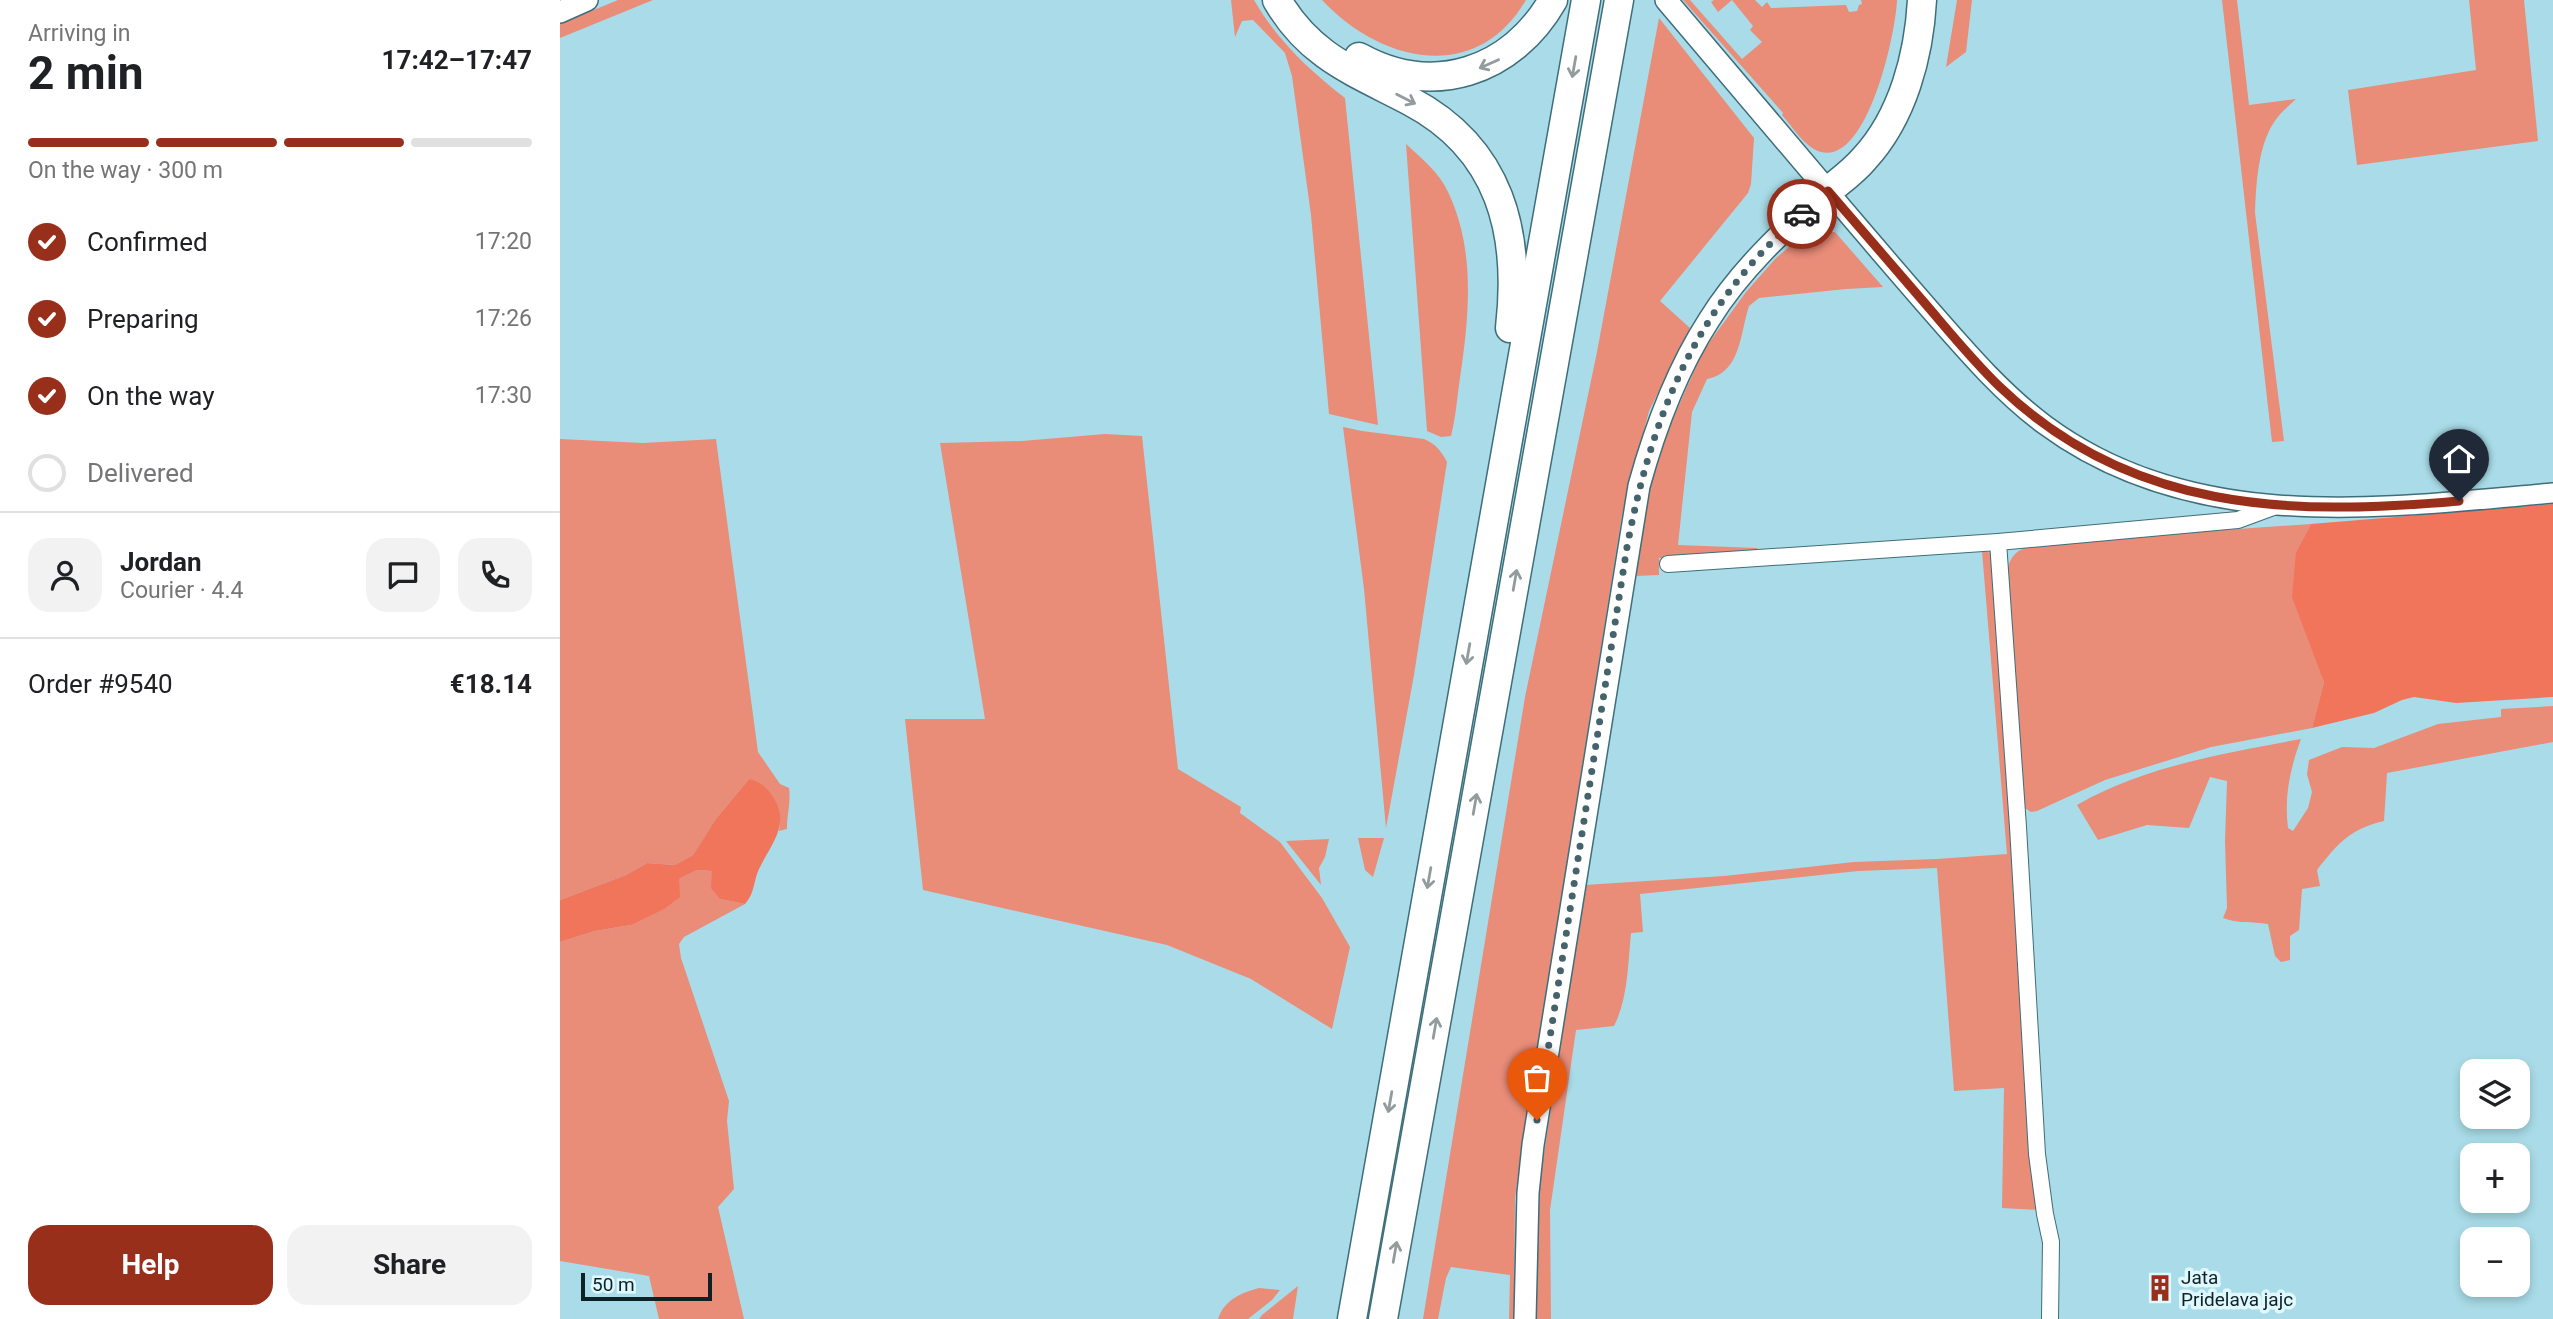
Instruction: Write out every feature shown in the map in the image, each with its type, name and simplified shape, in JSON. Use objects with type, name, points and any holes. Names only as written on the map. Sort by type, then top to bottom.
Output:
[{"type":"highway","points":[[1277,0],[1290,21],[1320,51],[1357,75],[1432,113],[1463,139],[1486,168],[1506,219],[1513,259],[1514,297],[1502,383],[1507,442]]},
{"type":"highway","points":[[1297,0],[1318,27],[1347,50],[1387,69],[1426,76],[1465,72],[1500,59],[1527,38],[1553,0]]},
{"type":"highway","points":[[1352,1319],[1586,0]]},
{"type":"highway","points":[[1828,191],[1869,124],[1888,84],[1899,43],[1905,0]]},
{"type":"highway","points":[[1828,191],[1863,161],[1882,137],[1891,119],[1910,71],[1922,0]]},
{"type":"highway","points":[[1383,1319],[1620,3]]},
{"type":"main road","points":[[560,12],[587,0]]},
{"type":"main road","points":[[1525,1319],[1528,1193],[1533,1145],[1639,486],[1664,408],[1709,319],[1774,240],[1828,191],[1666,0]]},
{"type":"street","points":[[1828,191],[1999,387],[2044,425],[2084,450],[2131,473],[2209,496],[2276,506],[2379,508],[2553,493]]},
{"type":"street","points":[[1668,564],[1998,542],[2238,520],[2276,506]]},
{"type":"street","points":[[1998,542],[2038,1154],[2051,1242],[2050,1319]]},
{"type":"shaded area","points":[[618,0],[653,0],[560,38],[560,24]]},
{"type":"shaded area","points":[[1231,0],[1254,0],[1295,54],[1345,98],[1378,425],[1329,414],[1311,215],[1292,76],[1285,53],[1253,20],[1242,21],[1235,37]]},
{"type":"shaded area","points":[[1322,0],[1526,0],[1505,27],[1481,45],[1455,54],[1427,56],[1399,50],[1372,39],[1346,22]]},
{"type":"shaded area","points":[[1683,0],[1690,0],[1742,59],[1762,42],[1750,30],[1753,26],[1732,0],[1755,0],[1762,7],[1767,2],[1771,8],[1846,5],[1849,12],[1857,11],[1862,4],[1861,0],[1897,0],[1885,65],[1865,118],[1853,138],[1838,150],[1821,152],[1810,146]]},
{"type":"shaded area","points":[[1714,0],[1732,0],[1718,12],[1711,2]]},
{"type":"shaded area","points":[[1957,0],[1972,0],[1966,52],[1946,67]]},
{"type":"shaded area","points":[[2222,0],[2237,0],[2249,105],[2296,99],[2277,118],[2266,139],[2259,164],[2255,213],[2284,441],[2272,442]]},
{"type":"shaded area","points":[[2469,0],[2524,0],[2538,141],[2357,165],[2348,90],[2476,70]]},
{"type":"shaded area","points":[[1659,18],[1754,138],[1751,184],[1748,193],[1660,301],[1690,328],[1649,411],[1622,515],[1515,1198],[1514,1319],[1509,1319],[1510,1275],[1451,1267],[1446,1278],[1438,1319],[1423,1319],[1525,697],[1597,352]]},
{"type":"shaded area","points":[[1406,144],[1440,178],[1457,214],[1463,237],[1468,308],[1451,436],[1441,437],[1427,431]]},
{"type":"shaded area","points":[[1819,232],[1835,232],[1883,287],[1759,298],[1749,306],[1733,360],[1727,369],[1707,379],[1692,412],[1678,545],[1757,548],[1758,552],[1659,558],[1659,575],[1635,576],[1644,513],[1660,448],[1703,351],[1746,292],[1776,258],[1795,242]]},
{"type":"shaded area","points":[[1343,427],[1424,439],[1438,448],[1447,462],[1414,675],[1386,828],[1364,589]]},
{"type":"shaded area","points":[[1105,434],[1142,436],[1178,769],[1241,807],[1240,813],[1280,842],[1322,898],[1350,947],[1332,1029],[1251,979],[1167,945],[923,890],[905,719],[985,719],[940,443],[1022,441]]},
{"type":"shaded area","points":[[560,439],[643,443],[716,439],[758,752],[780,784],[789,788],[790,798],[787,829],[779,831],[777,806],[749,779],[715,820],[693,855],[675,865],[647,863],[626,875],[560,900]]},
{"type":"shaded area","points":[[2553,504],[2553,697],[2456,703],[2414,697],[2374,713],[2312,728],[2324,682],[2292,597],[2296,552],[2311,524]]},
{"type":"shaded area","points":[[2311,524],[2296,552],[2313,647],[2324,682],[2312,728],[2211,747],[2105,780],[2037,811],[2031,812],[2025,808],[2020,793],[2007,577],[2009,565],[2016,553],[2032,546]]},
{"type":"shaded area","points":[[1982,551],[1992,553],[2039,1210],[2002,1208],[2004,1088],[1954,1091],[1937,868],[1858,871],[1640,894],[1643,932],[1631,933],[1625,993],[1614,1026],[1576,1030],[1550,1210],[1551,1319],[1535,1319],[1540,1180],[1585,885],[1724,876],[1854,862],[2007,854]]},
{"type":"shaded area","points":[[2553,706],[2553,742],[2387,773],[2384,821],[2362,828],[2346,838],[2317,870],[2320,886],[2302,889],[2299,930],[2290,936],[2290,960],[2281,962],[2275,956],[2268,924],[2223,918],[2227,908],[2227,781],[2210,777],[2189,828],[2147,825],[2098,840],[2077,805],[2130,780],[2158,771],[2215,756],[2301,739],[2287,794],[2288,828],[2293,831],[2308,808],[2312,792],[2307,774],[2309,760],[2342,747],[2374,748],[2438,724],[2501,717],[2501,709]]},
{"type":"shaded area","points":[[749,779],[761,784],[771,794],[777,804],[780,823],[759,869],[751,896],[745,904],[720,899],[711,888],[712,871],[697,870],[679,879],[680,897],[664,909],[631,925],[595,931],[560,942],[560,900],[626,875],[647,863],[675,865],[693,855],[715,820]]},
{"type":"shaded area","points":[[1358,838],[1384,838],[1373,877],[1365,870]]},
{"type":"shaded area","points":[[1329,839],[1319,868],[1321,885],[1286,841]]},
{"type":"shaded area","points":[[697,870],[712,871],[720,899],[745,904],[684,937],[679,944],[681,958],[729,1101],[727,1121],[734,1189],[718,1207],[744,1319],[659,1319],[649,1276],[560,1261],[560,942],[595,931],[631,925],[679,879]]},
{"type":"shaded area","points":[[1298,1286],[1293,1319],[1259,1319],[1262,1315]]},
{"type":"shaded area","points":[[1259,1288],[1280,1290],[1248,1319],[1218,1319],[1224,1307],[1234,1298]]},
{"type":"way so far","points":[[1537,1120],[1627,547],[1650,445],[1674,386],[1709,319],[1774,240],[1802,214]]},
{"type":"place","name":"Jata Pridelava jajc","points":[[2160,1288]]},
{"type":"route","points":[[1802,214],[1828,191],[1999,387],[2044,425],[2084,450],[2131,473],[2209,496],[2276,506],[2319,509],[2379,508],[2459,501]]}]
